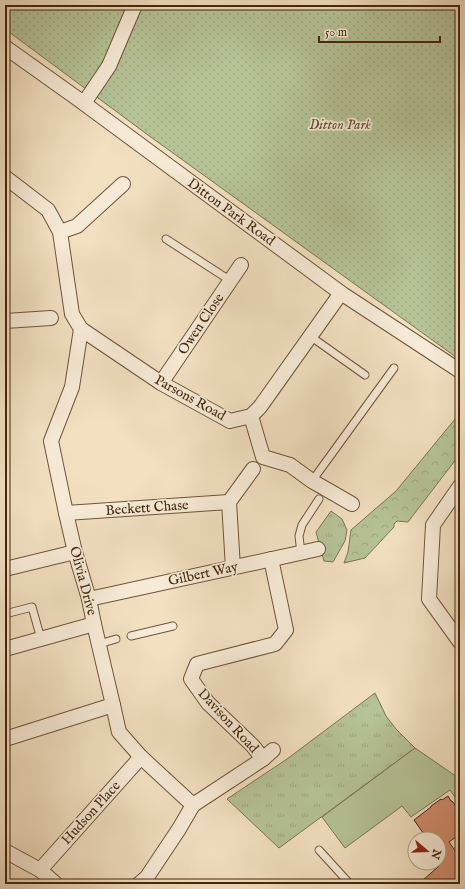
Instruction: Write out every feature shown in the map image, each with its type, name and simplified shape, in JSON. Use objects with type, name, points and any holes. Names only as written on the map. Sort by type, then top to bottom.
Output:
[{"type":"street","points":[[84,103],[109,66],[135,5]]},
{"type":"street","name":"Ditton Park Road","points":[[5,47],[84,103],[341,293],[460,371]]},
{"type":"street","points":[[5,177],[48,210],[60,232],[77,226],[123,184]]},
{"type":"street","name":"Parsons Road","points":[[60,232],[72,314],[81,329],[160,383],[230,421],[251,416]]},
{"type":"street","name":"Owen Close","points":[[160,383],[241,265]]},
{"type":"street","points":[[341,293],[260,407],[251,416],[263,457],[290,465],[312,481],[352,504]]},
{"type":"street","points":[[5,321],[51,318]]},
{"type":"street","name":"Olivia Drive","points":[[81,329],[72,387],[51,441],[75,552],[89,599],[119,732],[141,757],[193,805]]},
{"type":"street","points":[[233,568],[229,502],[254,469]]},
{"type":"street","points":[[460,486],[433,525],[429,599],[460,642]]},
{"type":"street","name":"Beckett Chase","points":[[66,513],[229,502]]},
{"type":"street","name":"Gilbert Way","points":[[89,599],[318,549]]},
{"type":"street","points":[[5,569],[75,552]]},
{"type":"street","name":"Davison Road","points":[[193,805],[268,754],[253,746],[208,703],[191,679],[197,664],[274,644],[286,630],[271,559]]},
{"type":"street","points":[[5,649],[94,624]]},
{"type":"street","points":[[5,738],[114,705]]},
{"type":"street","name":"Hudson Place","points":[[40,870],[141,757]]},
{"type":"street","points":[[139,884],[148,877],[193,805]]},
{"type":"street","points":[[5,851],[40,870],[56,884]]},
{"type":"lane","points":[[166,239],[231,281]]},
{"type":"lane","points":[[310,336],[365,374]]},
{"type":"lane","points":[[312,481],[394,368]]},
{"type":"lane","points":[[301,553],[299,536],[302,525],[319,499]]},
{"type":"lane","points":[[5,614],[32,607],[42,639]]},
{"type":"lane","points":[[131,636],[173,626]]},
{"type":"lane","points":[[99,644],[116,639]]},
{"type":"lane","points":[[319,850],[350,884]]},
{"type":"green space","name":"Ditton Park","points":[[5,5],[460,5],[460,360],[148,135],[5,29]]},
{"type":"green space","points":[[460,413],[460,454],[408,522],[397,521],[394,524],[394,527],[365,558],[344,563],[348,552],[351,530],[396,491]]},
{"type":"green space","points":[[331,511],[342,519],[347,530],[345,541],[333,562],[324,561],[316,532]]},
{"type":"green space","points":[[375,693],[386,716],[396,729],[415,748],[279,848],[227,799],[287,759]]},
{"type":"green space","points":[[415,748],[460,779],[460,804],[450,790],[411,817],[402,806],[345,848],[322,817]]},
{"type":"building","points":[[448,796],[460,812],[460,834],[449,842],[459,856],[460,855],[460,877],[450,884],[427,884],[423,880],[433,871],[447,871],[447,831],[422,831],[414,820],[431,806],[441,799],[442,800]]}]
